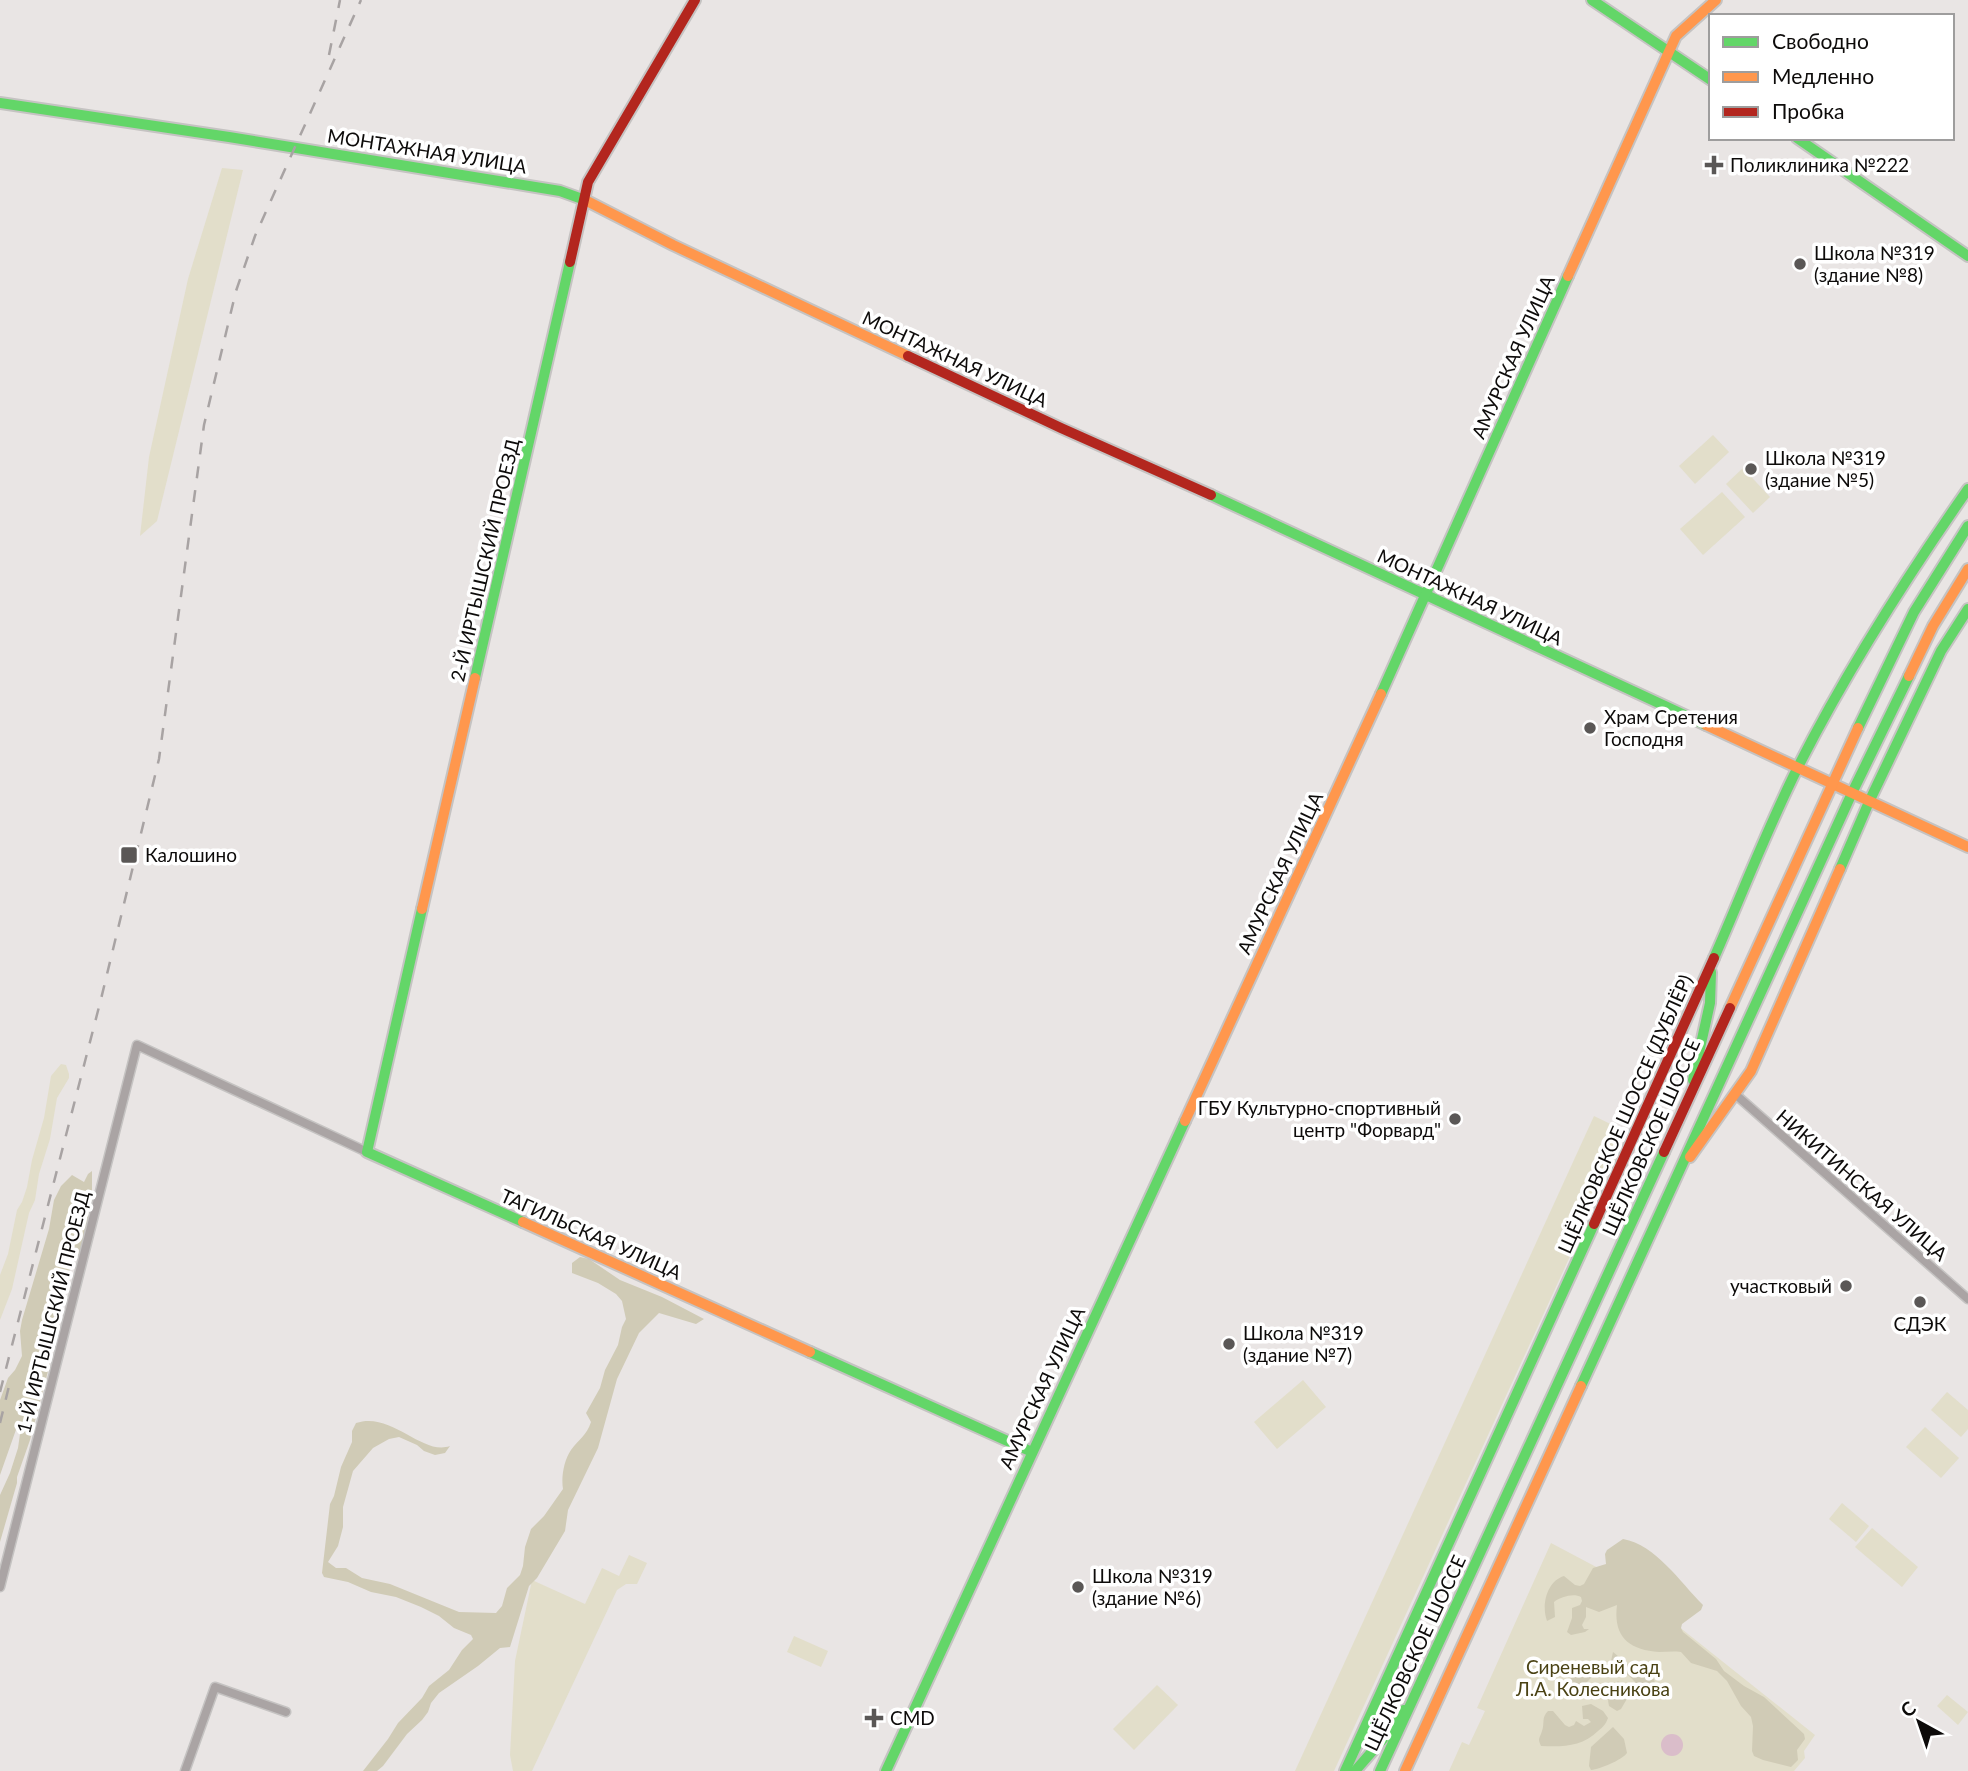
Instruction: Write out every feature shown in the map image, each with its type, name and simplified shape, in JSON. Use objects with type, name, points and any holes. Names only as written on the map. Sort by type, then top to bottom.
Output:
[{"type":"street","name":"2-Й ИРТЫШСКИЙ ПРОЕЗД","points":[[367,1152],[588,183],[695,0]]},
{"type":"street","points":[[1592,0],[1709,78]]},
{"type":"street","name":"АМУРСКАЯ УЛИЦА","points":[[886,1771],[1426,597],[1675,36],[1716,0]]},
{"type":"street","name":"МОНТАЖНАЯ УЛИЦА","points":[[0,103],[436,170],[560,191],[584,200],[673,245],[1061,428],[1968,847]]},
{"type":"street","points":[[1800,140],[1968,256]]},
{"type":"street","name":"ЩЁЛКОВСКОЕ ШОССЕ (ДУБЛЁР)","points":[[1345,1771],[1711,966],[1798,768],[1838,694],[1900,591],[1968,489]]},
{"type":"street","name":"ЩЁЛКОВСКОЕ ШОССЕ","points":[[1380,1771],[1831,783],[1914,612],[1968,526]]},
{"type":"street","name":"ЩЁЛКОВСКОЕ ШОССЕ","points":[[1405,1771],[1852,793],[1933,626],[1967,570]]},
{"type":"street","points":[[1674,1183],[1751,1071],[1869,802],[1941,651],[1968,609]]},
{"type":"street","points":[[1690,1092],[1710,1003],[1711,966]]},
{"type":"street","name":"ТАГИЛЬСКАЯ УЛИЦА","points":[[137,1045],[367,1152],[1032,1452]]},
{"type":"street","name":"1-Й ИРТЫШСКИЙ ПРОЕЗД","points":[[0,1587],[137,1045]]},
{"type":"street","name":"НИКИТИНСКАЯ УЛИЦА","points":[[1735,1094],[1968,1299]]},
{"type":"street","points":[[185,1771],[215,1687],[286,1712]]},
{"type":"street","points":[[1354,1771],[1390,1731],[1415,1694]]},
{"type":"green space","points":[[222,168],[243,170],[157,521],[140,536],[149,457],[188,279]]},
{"type":"green space","points":[[1713,435],[1729,452],[1695,484],[1679,466]]},
{"type":"green space","points":[[1743,468],[1770,497],[1753,513],[1726,484]]},
{"type":"green space","points":[[1722,492],[1745,517],[1703,555],[1680,529]]},
{"type":"green space","points":[[61,1064],[66,1065],[69,1078],[57,1098],[35,1200],[29,1213],[12,1289],[0,1320],[0,1275],[8,1254],[17,1210],[27,1187],[51,1076]]},
{"type":"green space","points":[[1594,1116],[1627,1132],[1334,1771],[1295,1771]]},
{"type":"green space","points":[[1303,1380],[1326,1407],[1277,1449],[1254,1422]]},
{"type":"green space","points":[[1947,1392],[1968,1410],[1968,1429],[1961,1437],[1931,1410]]},
{"type":"green space","points":[[1925,1427],[1959,1458],[1941,1478],[1906,1447]]},
{"type":"green space","points":[[1842,1503],[1869,1526],[1856,1542],[1829,1519]]},
{"type":"green space","points":[[1872,1528],[1918,1567],[1902,1587],[1855,1547]]},
{"type":"green space","name":"Сиреневый сад Л.А. Колесникова","points":[[1551,1543],[1619,1579],[1815,1735],[1804,1751],[1805,1758],[1794,1771],[1449,1771],[1462,1742],[1469,1745],[1485,1711],[1477,1708]]},
{"type":"green space","points":[[629,1555],[647,1563],[637,1584],[626,1584],[617,1590],[532,1771],[513,1771],[510,1755],[515,1661],[532,1580],[585,1604],[602,1568],[619,1576]]},
{"type":"green space","points":[[794,1636],[828,1651],[821,1667],[787,1652]]},
{"type":"green space","points":[[1157,1685],[1178,1705],[1134,1750],[1113,1729]]},
{"type":"green space","points":[[1947,1695],[1968,1712],[1958,1725],[1937,1706]]},
{"type":"shaded area","points":[[92,1171],[92,1194],[83,1247],[70,1269],[60,1306],[60,1321],[53,1336],[53,1351],[46,1379],[0,1542],[0,1495],[18,1448],[21,1427],[18,1424],[0,1475],[0,1400],[8,1378],[22,1356],[22,1320],[49,1229],[54,1200],[61,1186],[72,1175],[84,1182]]},
{"type":"shaded area","points":[[580,1257],[589,1259],[620,1280],[662,1297],[704,1319],[696,1324],[659,1313],[639,1333],[617,1379],[598,1448],[568,1510],[565,1531],[537,1578],[529,1586],[510,1647],[500,1648],[439,1693],[422,1720],[407,1734],[383,1766],[377,1771],[363,1771],[398,1723],[422,1698],[429,1686],[449,1670],[473,1639],[471,1635],[454,1628],[421,1607],[348,1582],[324,1577],[322,1573],[330,1504],[352,1442],[352,1431],[356,1423],[369,1421],[382,1423],[429,1445],[450,1446],[445,1453],[435,1455],[399,1437],[373,1448],[353,1471],[343,1507],[343,1527],[338,1546],[328,1562],[336,1568],[346,1568],[362,1578],[390,1584],[459,1612],[496,1613],[502,1606],[507,1588],[520,1575],[531,1529],[563,1489],[567,1459],[589,1427],[591,1422],[586,1413],[600,1388],[626,1319],[622,1301],[616,1294],[598,1283],[572,1273],[572,1263]]},
{"type":"shaded area","points":[[1623,1539],[1657,1556],[1703,1605],[1701,1610],[1682,1624],[1683,1632],[1716,1659],[1724,1671],[1764,1697],[1804,1734],[1805,1739],[1797,1750],[1798,1760],[1791,1767],[1754,1756],[1751,1717],[1717,1671],[1691,1663],[1681,1652],[1648,1651],[1631,1644],[1620,1633],[1616,1616],[1617,1605],[1599,1612],[1586,1607],[1586,1617],[1582,1625],[1584,1629],[1589,1629],[1571,1635],[1567,1632],[1572,1608],[1580,1605],[1582,1601],[1578,1596],[1567,1596],[1554,1602],[1555,1617],[1547,1621],[1545,1601],[1553,1583],[1564,1576],[1575,1585],[1584,1584],[1593,1568],[1606,1564],[1607,1550]]},
{"type":"shaded area","points":[[1613,1652],[1641,1675],[1654,1679],[1656,1688],[1650,1696],[1641,1699],[1636,1697],[1635,1682],[1611,1661]]},
{"type":"shaded area","points":[[1582,1670],[1596,1673],[1581,1688],[1568,1683],[1570,1679]]},
{"type":"shaded area","points":[[1618,1681],[1628,1692],[1628,1697],[1617,1711],[1609,1706],[1608,1699]]},
{"type":"shaded area","points":[[1591,1704],[1603,1711],[1608,1718],[1603,1727],[1585,1740],[1571,1745],[1541,1746],[1539,1738],[1548,1711],[1553,1711],[1569,1727],[1576,1721],[1584,1726],[1591,1722],[1583,1719],[1582,1706]]},
{"type":"shaded area","points":[[1613,1727],[1624,1739],[1627,1753],[1610,1764],[1591,1770],[1591,1747]]},
{"type":"shaded area","points":[[1672,1734],[1680,1737],[1683,1745],[1680,1753],[1672,1756],[1664,1753],[1661,1745],[1664,1737]]},
{"type":"railway","points":[[329,55],[340,0]]},
{"type":"railway","points":[[0,1392],[101,999],[159,759],[204,425],[236,291],[255,236],[361,0]]},
{"type":"railway","points":[[0,1423],[10,1382]]},
{"type":"traffic: fast","points":[[1592,0],[1709,79]]},
{"type":"traffic: fast","points":[[0,103],[560,191],[585,200]]},
{"type":"traffic: fast","points":[[1800,140],[1968,256]]},
{"type":"traffic: fast","points":[[475,678],[570,262]]},
{"type":"traffic: fast","points":[[1381,694],[1568,276]]},
{"type":"traffic: fast","points":[[1714,958],[1776,814],[1817,731],[1878,625],[1968,489]]},
{"type":"traffic: fast","points":[[1211,495],[1706,725]]},
{"type":"traffic: fast","points":[[1858,728],[1914,612],[1968,526]]},
{"type":"traffic: fast","points":[[1840,869],[1941,651],[1968,609]]},
{"type":"traffic: fast","points":[[1581,1386],[1852,793],[1909,676]]},
{"type":"traffic: fast","points":[[422,909],[367,1152],[523,1222]]},
{"type":"traffic: fast","points":[[1693,1080],[1710,1003],[1711,972]]},
{"type":"traffic: fast","points":[[886,1771],[1185,1121]]},
{"type":"traffic: fast","points":[[1380,1771],[1664,1152]]},
{"type":"traffic: fast","points":[[1345,1771],[1594,1224]]},
{"type":"traffic: fast","points":[[810,1352],[1032,1452]]},
{"type":"traffic: fast","points":[[1355,1771],[1390,1731],[1404,1710]]},
{"type":"traffic: slow","points":[[1568,276],[1676,36],[1716,0]]},
{"type":"traffic: slow","points":[[585,200],[673,245],[908,356]]},
{"type":"traffic: slow","points":[[1909,676],[1933,626],[1968,569]]},
{"type":"traffic: slow","points":[[422,909],[475,678]]},
{"type":"traffic: slow","points":[[1185,1121],[1381,694]]},
{"type":"traffic: slow","points":[[1706,725],[1968,847]]},
{"type":"traffic: slow","points":[[1730,1008],[1858,728]]},
{"type":"traffic: slow","points":[[1690,1157],[1751,1071],[1840,869]]},
{"type":"traffic: slow","points":[[523,1222],[810,1352]]},
{"type":"traffic: slow","points":[[1405,1771],[1581,1386]]},
{"type":"traffic: jam","points":[[570,262],[588,182],[695,0]]},
{"type":"traffic: jam","points":[[908,356],[1211,495]]},
{"type":"traffic: jam","points":[[1594,1224],[1714,958]]},
{"type":"traffic: jam","points":[[1664,1152],[1730,1008]]},
{"type":"place","name":"Поликлиника №222","points":[[1714,165]]},
{"type":"place","name":"Школа №319 (здание №8)","points":[[1800,264]]},
{"type":"place","name":"Школа №319 (здание №5)","points":[[1751,469]]},
{"type":"place","name":"Храм Сретения Господня","points":[[1590,728]]},
{"type":"place","name":"Калошино","points":[[129,855]]},
{"type":"place","name":"ГБУ Культурно-спортивный центр \"Форвард\"","points":[[1455,1119]]},
{"type":"place","name":"участковый","points":[[1846,1286]]},
{"type":"place","name":"СДЭК","points":[[1920,1302]]},
{"type":"place","name":"Школа №319 (здание №7)","points":[[1229,1344]]},
{"type":"place","name":"Школа №319 (здание №6)","points":[[1078,1587]]},
{"type":"place","name":"CMD","points":[[874,1718]]}]
